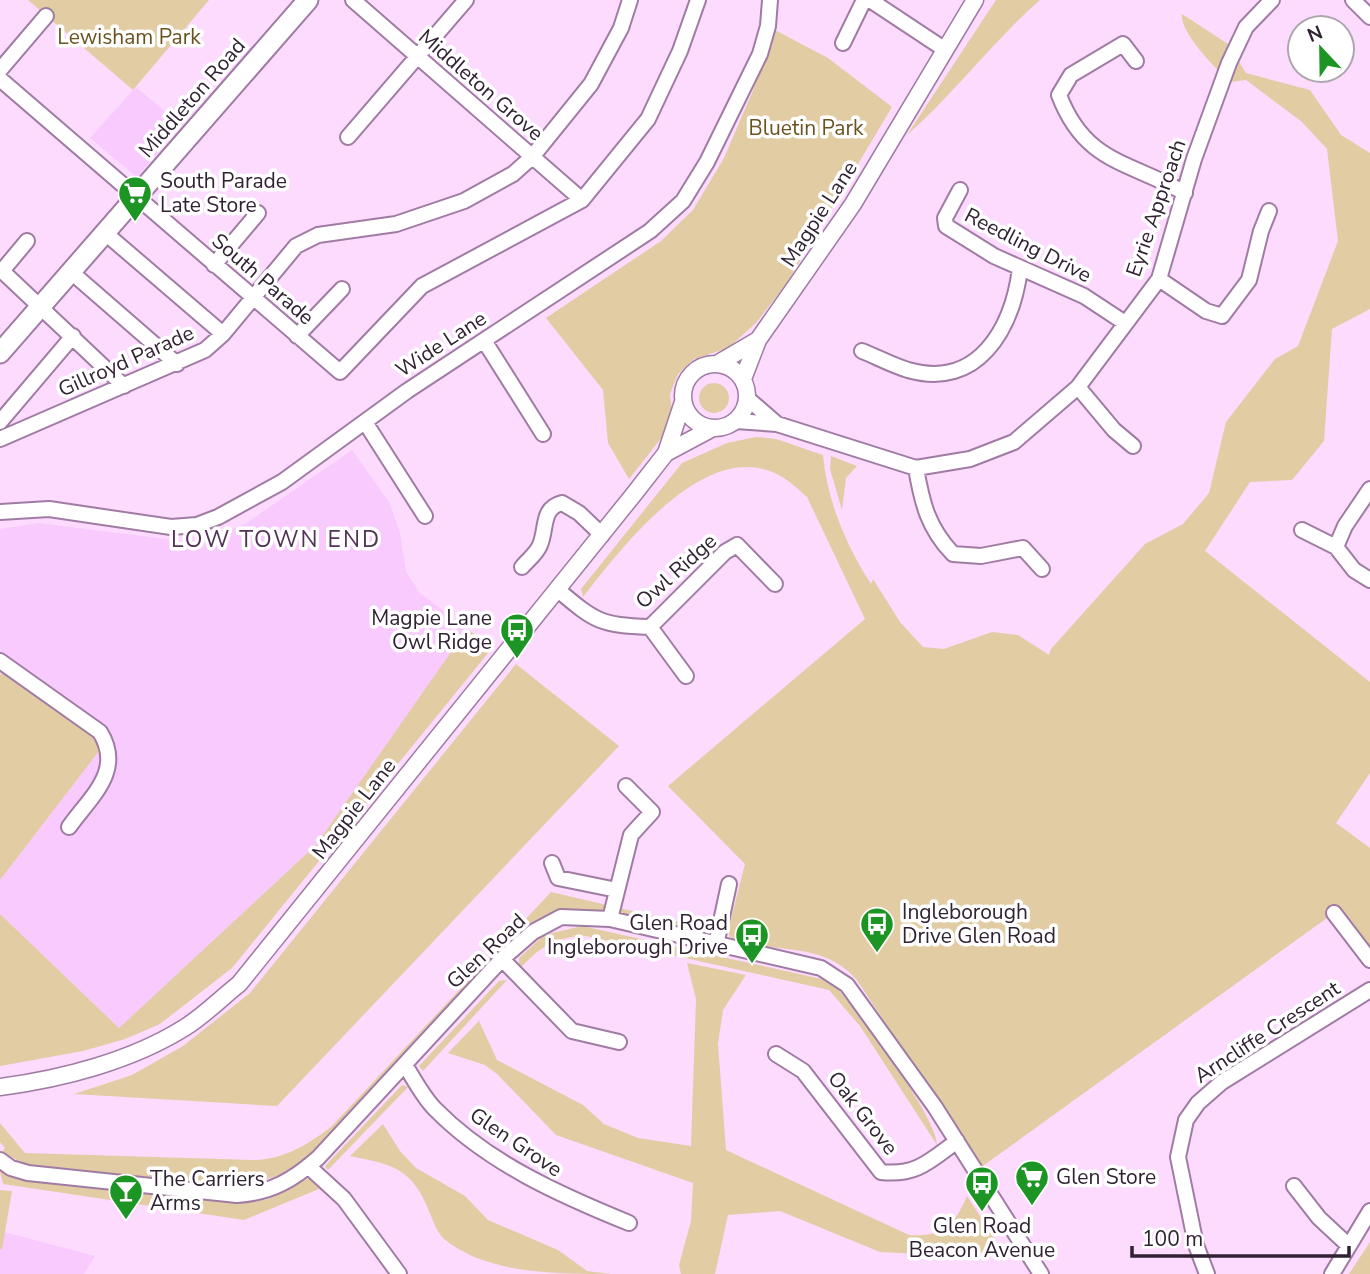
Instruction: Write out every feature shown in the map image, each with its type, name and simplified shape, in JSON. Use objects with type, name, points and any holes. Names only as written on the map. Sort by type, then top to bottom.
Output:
[{"type":"main road","name":"Middleton Road","points":[[0,353],[308,0]]},
{"type":"street","name":"Middleton Grove","points":[[353,0],[582,200]]},
{"type":"street","points":[[348,137],[466,0]]},
{"type":"street","name":"Gillroyd Parade","points":[[0,439],[205,350],[222,334],[296,246],[318,235],[396,225],[464,201],[513,174],[532,157],[591,84],[621,28],[630,0]]},
{"type":"street","points":[[582,200],[648,120],[680,51],[698,0]]},
{"type":"street","name":"Wide Lane","points":[[0,512],[49,509],[171,527],[197,525],[239,507],[282,482],[365,422],[650,231],[683,201],[707,162],[760,54],[768,26],[770,0]]},
{"type":"street","points":[[843,43],[864,0]]},
{"type":"street","points":[[870,0],[944,49]]},
{"type":"street","name":"Magpie Lane","points":[[743,379],[758,340],[853,204],[975,0]]},
{"type":"street","name":"Eyrie Approach","points":[[736,421],[777,424],[916,468],[970,459],[1014,442],[1078,387],[1158,279],[1221,83],[1245,27],[1272,0]]},
{"type":"street","points":[[1353,0],[1370,17]]},
{"type":"street","points":[[0,70],[46,16]]},
{"type":"street","points":[[1136,61],[1122,44],[1071,75],[1059,95],[1063,107],[1068,119],[1088,145],[1185,193]]},
{"type":"street","name":"South Parade","points":[[0,79],[340,373],[422,286],[582,200]]},
{"type":"street","name":"Reedling Drive","points":[[960,190],[945,218],[946,226],[1020,269],[1084,296],[1125,323]]},
{"type":"street","points":[[1158,279],[1225,321],[1249,280],[1269,211]]},
{"type":"street","points":[[214,265],[258,213]]},
{"type":"street","points":[[104,232],[222,334]]},
{"type":"street","points":[[27,241],[1,270],[124,386]]},
{"type":"street","points":[[862,351],[908,370],[929,373],[952,372],[970,364],[989,349],[1002,331],[1018,287],[1020,269]]},
{"type":"street","points":[[70,271],[177,364]]},
{"type":"street","points":[[297,336],[342,289]]},
{"type":"street","points":[[0,422],[73,336]]},
{"type":"street","name":"Magpie Lane","points":[[717,364],[758,340]]},
{"type":"street","points":[[485,341],[543,434]]},
{"type":"street","points":[[717,364],[732,368],[743,379],[747,398],[736,421],[723,428],[711,429],[693,420],[683,402],[684,388],[690,375],[702,366],[717,364]]},
{"type":"street","points":[[1078,387],[1114,430],[1133,446]]},
{"type":"street","name":"Eyrie Approach","points":[[747,398],[777,424]]},
{"type":"street","name":"Magpie Lane","points":[[0,1087],[68,1073],[134,1054],[185,1028],[239,984],[602,536],[666,453],[683,402]]},
{"type":"street","points":[[365,422],[425,516]]},
{"type":"street","name":"Magpie Lane","points":[[666,453],[711,429]]},
{"type":"street","points":[[916,468],[923,511],[951,558],[981,556],[1023,548],[1042,569]]},
{"type":"street","points":[[1336,547],[1345,526],[1370,489]]},
{"type":"street","points":[[522,567],[540,546],[548,511],[554,505],[562,503],[579,513],[602,536]]},
{"type":"street","points":[[1302,530],[1336,547],[1354,570],[1370,580]]},
{"type":"street","name":"Owl Ridge","points":[[558,590],[593,619],[621,626],[650,627],[725,552],[737,545],[775,584]]},
{"type":"street","points":[[650,627],[686,676]]},
{"type":"street","points":[[0,662],[100,732],[106,742],[111,756],[109,771],[69,827]]},
{"type":"street","points":[[610,919],[631,835],[652,812],[626,786]]},
{"type":"street","points":[[552,863],[558,878],[617,890]]},
{"type":"street","points":[[716,945],[729,884]]},
{"type":"street","points":[[1334,913],[1370,960]]},
{"type":"street","name":"Glen Road","points":[[0,1160],[11,1168],[28,1173],[237,1195],[263,1193],[295,1178],[308,1166],[502,959],[533,932],[561,917],[610,919],[821,968],[847,985],[957,1141],[1040,1273]]},
{"type":"street","points":[[502,959],[572,1031],[619,1042]]},
{"type":"street","name":"Arncliffe Crescent","points":[[1207,1274],[1196,1245],[1178,1157],[1186,1120],[1198,1103],[1222,1082],[1370,990]]},
{"type":"street","name":"Oak Grove","points":[[776,1054],[803,1071],[881,1172],[903,1175],[930,1162],[957,1141]]},
{"type":"street","name":"Glen Grove","points":[[405,1065],[433,1108],[469,1140],[556,1194],[629,1223]]},
{"type":"street","points":[[308,1166],[344,1199],[399,1274]]},
{"type":"street","points":[[1294,1186],[1319,1217],[1348,1245]]},
{"type":"street","points":[[1332,1274],[1370,1211]]},
{"type":"shaded area","points":[[136,87],[181,125],[137,177],[90,138]]},
{"type":"shaded area","points":[[352,450],[389,502],[400,533],[406,572],[420,593],[467,629],[316,845],[119,1028],[0,914],[0,880],[106,742],[8,666],[0,674],[0,529],[38,523],[182,541],[205,540],[245,524]]},
{"type":"shaded area","points":[[4,1232],[95,1256],[84,1274],[0,1274],[0,1249]]},
{"type":"green space","name":"Lewisham Park","points":[[28,0],[209,0],[133,90]]},
{"type":"green space","points":[[996,0],[1040,0],[907,135]]},
{"type":"green space","points":[[1182,14],[1228,44],[1246,73],[1310,90],[1341,135],[1370,153],[1370,309],[1332,329],[1324,441],[1292,480],[1250,482],[1205,551],[1370,682],[1370,773],[1336,823],[1370,848],[1370,960],[1334,913],[980,1168],[857,980],[843,967],[813,953],[747,943],[730,937],[728,931],[745,864],[668,786],[865,619],[807,497],[784,478],[767,470],[741,467],[714,474],[688,488],[639,530],[583,597],[581,589],[682,463],[727,443],[756,437],[776,439],[823,455],[833,506],[854,554],[871,584],[873,579],[900,622],[923,647],[944,649],[992,632],[1018,635],[1049,655],[1051,649],[1145,544],[1183,524],[1209,493],[1226,422],[1275,359],[1298,346],[1338,241],[1327,149],[1302,122],[1246,80],[1230,82],[1192,40]]},
{"type":"green space","name":"Bluetin Park","points":[[773,29],[828,58],[892,107],[787,283],[756,323],[728,348],[694,359],[678,374],[670,394],[672,415],[667,431],[629,479],[608,443],[603,390],[546,318],[661,241],[693,210],[724,158],[754,88]]},
{"type":"green space","points":[[714,383],[725,387],[729,398],[725,409],[714,413],[703,409],[699,398],[703,387]]},
{"type":"green space","points":[[831,456],[857,466],[846,478],[842,510],[830,469]]},
{"type":"green space","points":[[467,629],[493,647],[232,968],[160,1024],[125,1039],[83,1051],[0,1066],[0,914],[119,1028],[316,845]]},
{"type":"green space","points":[[516,664],[619,746],[277,1106],[74,1094],[132,1075],[183,1046],[250,993]]},
{"type":"green space","points":[[9,666],[106,742],[0,880],[0,675]]},
{"type":"green space","points":[[551,892],[709,929],[707,936],[575,909],[544,917],[517,934],[305,1160],[283,1175],[233,1186],[25,1164],[2,1152],[5,1148],[0,1142],[0,1123],[25,1153],[253,1160],[294,1150],[331,1127]]},
{"type":"green space","points":[[582,926],[822,979],[833,984],[876,1037],[910,1088],[934,1131],[937,1145],[860,1026],[829,990],[586,936],[566,938],[548,945],[533,955],[519,970],[519,958],[544,935]]},
{"type":"green space","points":[[687,963],[746,975],[723,1010],[718,1044],[726,1150],[909,1235],[931,1234],[946,1228],[967,1196],[1001,1249],[960,1256],[880,1252],[780,1211],[728,1215],[715,1274],[681,1274],[679,1265],[691,1221],[693,1183],[556,1135],[497,1074],[485,1065],[448,1053],[479,1021],[497,1060],[583,1105],[604,1124],[638,1138],[691,1146],[696,999]]},
{"type":"green space","points":[[507,980],[423,1071],[419,1066],[499,981]]},
{"type":"green space","points":[[402,1085],[408,1087],[328,1170],[325,1166]]},
{"type":"green space","points":[[383,1124],[400,1151],[416,1168],[465,1196],[488,1220],[558,1250],[587,1271],[611,1274],[522,1270],[479,1259],[460,1250],[440,1234],[419,1191],[405,1174],[386,1165],[350,1156]]},
{"type":"green space","points":[[0,1171],[29,1180],[240,1203],[268,1199],[309,1178],[319,1189],[244,1220],[3,1184]]},
{"type":"green space","points":[[0,1190],[12,1191],[2,1249],[0,1249]]},
{"type":"green space","points":[[1370,1242],[1370,1274],[1349,1274]]},
{"type":"place","name":"South Parade Late Store","points":[[135,223]]},
{"type":"place","name":"Magpie Lane Owl Ridge","points":[[517,660]]},
{"type":"place","name":"Ingleborough Drive Glen Road","points":[[877,954]]},
{"type":"place","name":"Glen Road Ingleborough Drive","points":[[752,965]]},
{"type":"place","name":"Glen Store","points":[[1032,1207]]},
{"type":"place","name":"Glen Road Beacon Avenue","points":[[982,1213]]},
{"type":"place","name":"The Carriers Arms","points":[[126,1221]]},
{"type":"district","name":"LOW TOWN END","points":[[276,539]]}]
